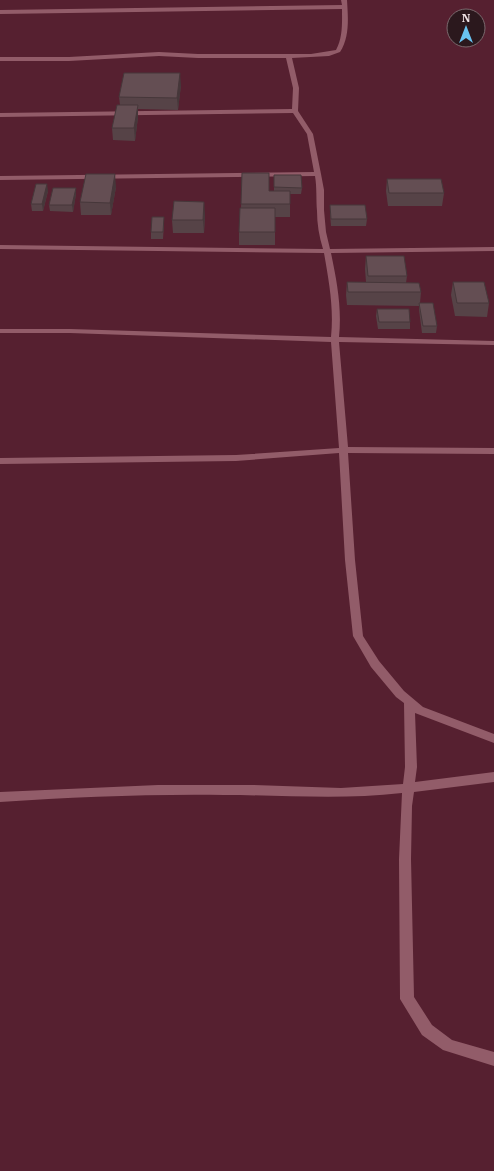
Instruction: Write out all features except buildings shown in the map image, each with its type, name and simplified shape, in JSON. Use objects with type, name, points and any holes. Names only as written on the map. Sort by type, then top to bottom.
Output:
[{"type":"street","points":[[0,59],[69,59],[159,54],[198,56],[322,55],[338,51],[340,48],[344,33],[344,0]]},
{"type":"street","points":[[0,12],[344,7]]},
{"type":"street","points":[[289,55],[289,62],[295,79],[297,93],[294,111],[310,134],[321,190],[320,210],[322,232],[328,251],[336,311],[335,340],[344,450],[350,560],[358,636],[375,664],[400,694],[419,710],[494,739]]},
{"type":"street","points":[[0,115],[294,111]]},
{"type":"street","points":[[0,178],[318,174]]},
{"type":"street","points":[[0,247],[328,251],[494,249]]},
{"type":"street","points":[[0,331],[70,331],[494,344]]},
{"type":"street","points":[[0,461],[236,458],[344,450],[494,451]]},
{"type":"street","points":[[409,702],[411,767],[406,806],[405,859],[406,978],[408,999],[427,1030],[448,1045],[494,1059]]},
{"type":"street","points":[[0,798],[102,792],[253,790],[340,793],[409,788],[494,778]]},
{"type":"shaded area","points":[[0,0],[494,0],[494,1171],[0,1171]]}]
